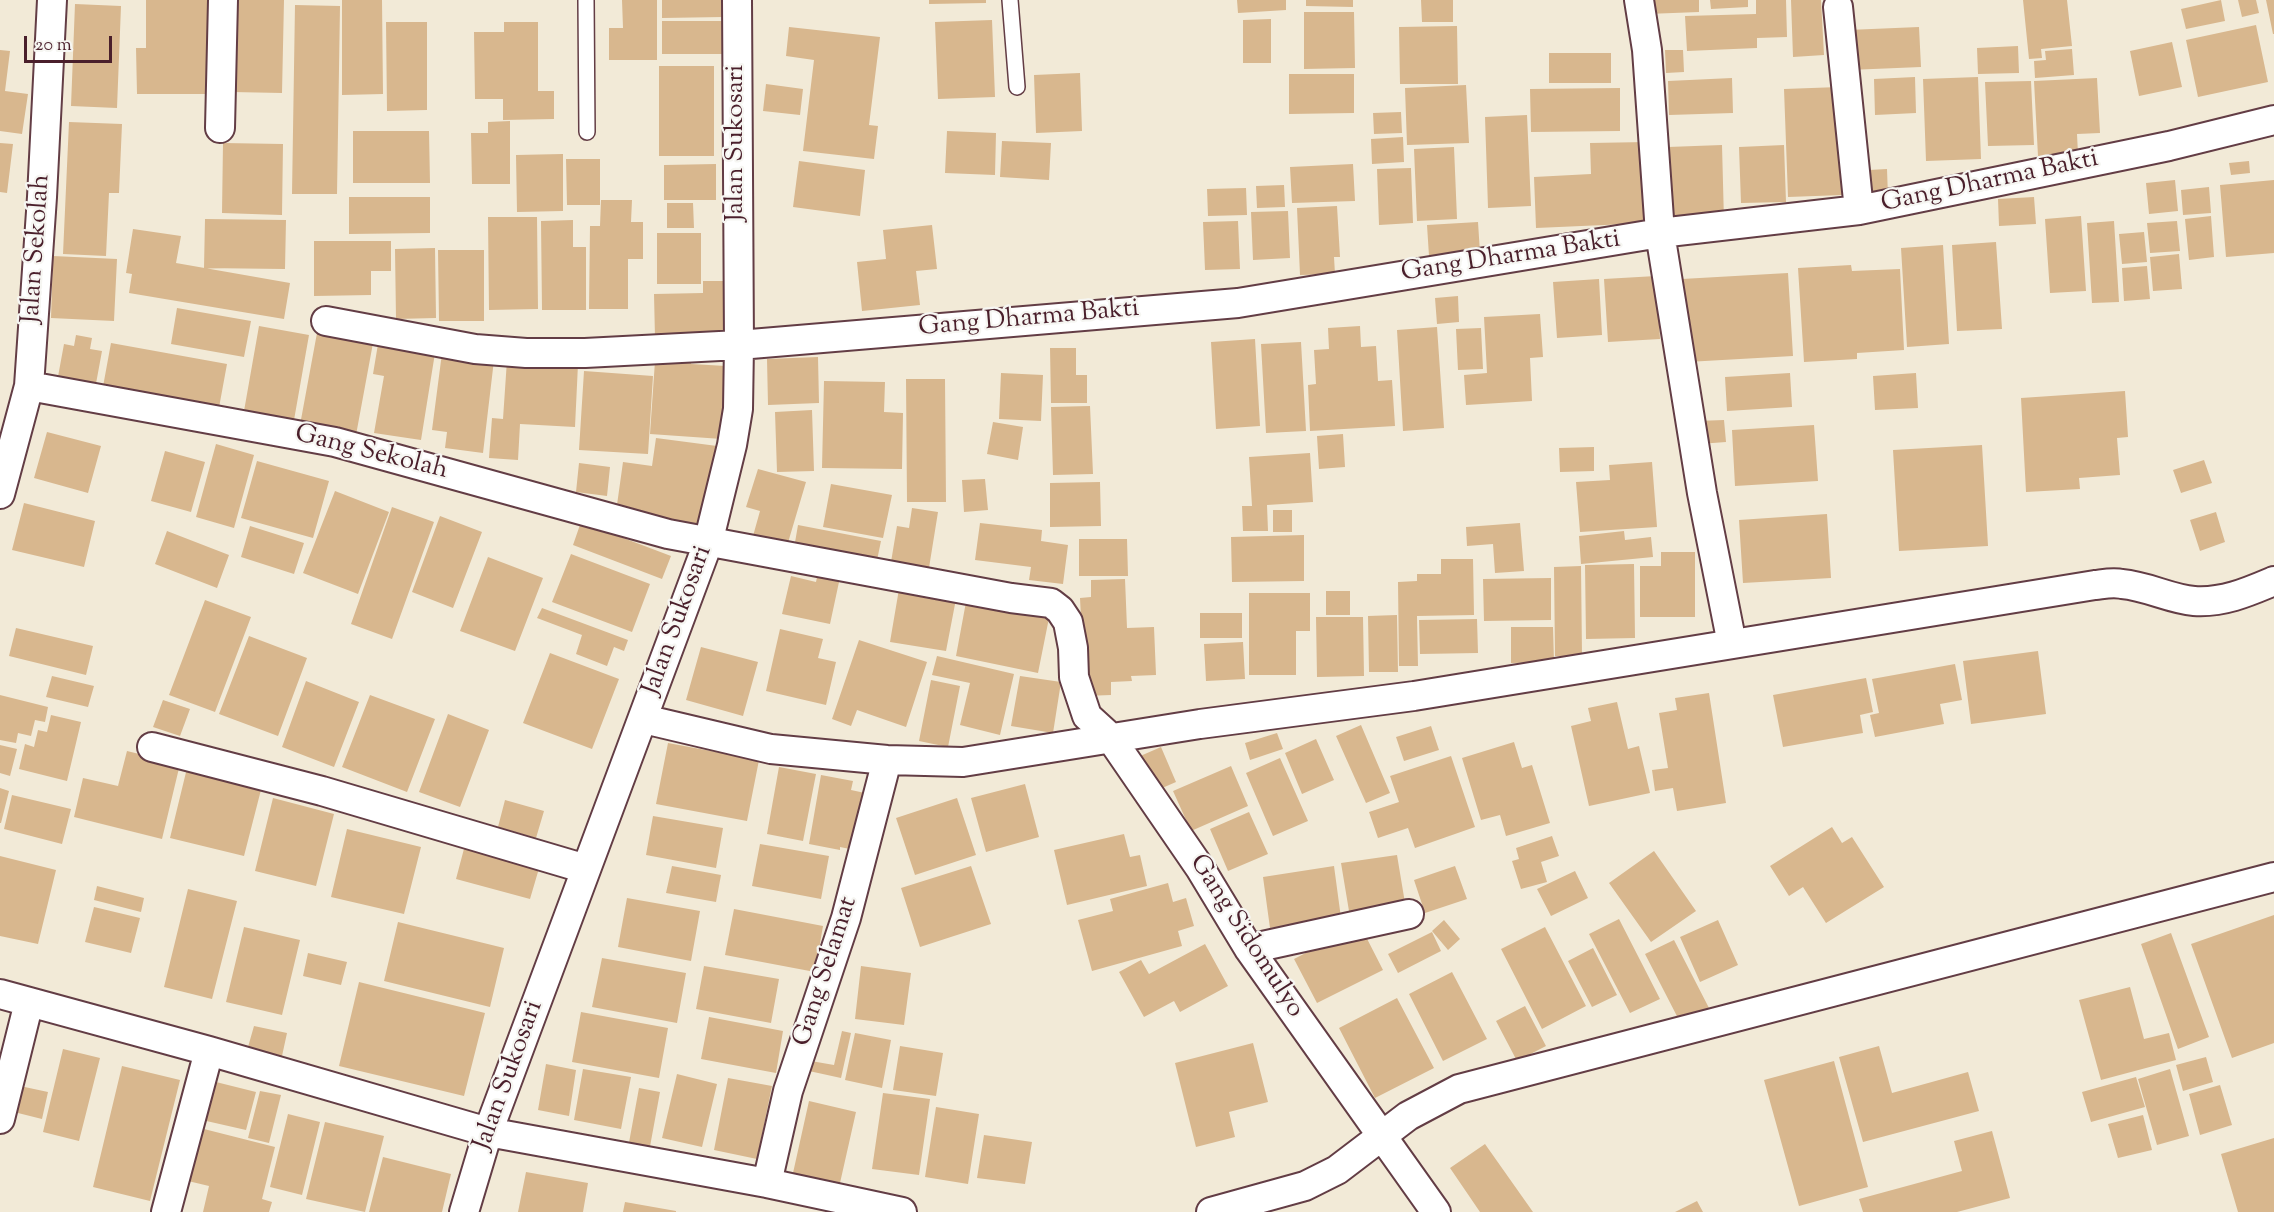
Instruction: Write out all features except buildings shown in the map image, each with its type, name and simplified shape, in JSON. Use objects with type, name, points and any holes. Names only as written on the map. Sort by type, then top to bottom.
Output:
[{"type":"street","name":"Jalan Sekolah","points":[[0,494],[29,386],[52,0]]},
{"type":"street","points":[[220,128],[223,0]]},
{"type":"street","name":"Jalan Sukosari","points":[[464,1212],[488,1132],[708,543],[732,445],[738,408],[739,345],[737,0]]},
{"type":"street","points":[[1639,0],[1647,50],[1660,233],[1702,493],[1732,644]]},
{"type":"street","points":[[1838,7],[1859,210]]},
{"type":"street","name":"Gang Dharma Bakti","points":[[326,321],[475,349],[526,353],[585,353],[739,345],[1238,303],[1660,233],[1859,210],[2169,146],[2274,120]]},
{"type":"street","name":"Gang Sekolah","points":[[29,386],[335,442],[708,543],[1051,603],[1060,610],[1068,622],[1073,648],[1074,676],[1087,716],[1110,737]]},
{"type":"street","points":[[644,719],[771,749],[887,760],[963,762],[1110,737],[1414,696],[2095,585],[2124,584],[2193,601],[2210,601],[2227,599],[2274,581]]},
{"type":"street","name":"Gang Sidomulyo","points":[[1110,737],[1200,868],[1249,949],[1436,1212]]},
{"type":"street","points":[[152,747],[322,791],[586,869]]},
{"type":"street","name":"Gang Selamat","points":[[766,1184],[788,1091],[846,918],[887,760]]},
{"type":"street","points":[[1211,1212],[1305,1186],[1337,1170],[1408,1116],[1459,1089],[2274,877]]},
{"type":"street","points":[[1249,949],[1409,914]]},
{"type":"street","points":[[0,994],[209,1051],[488,1132],[902,1212]]},
{"type":"street","points":[[0,1119],[29,1002]]},
{"type":"street","points":[[166,1212],[209,1051]]},
{"type":"lane","points":[[586,0],[587,132]]},
{"type":"lane","points":[[1010,0],[1017,87]]}]
